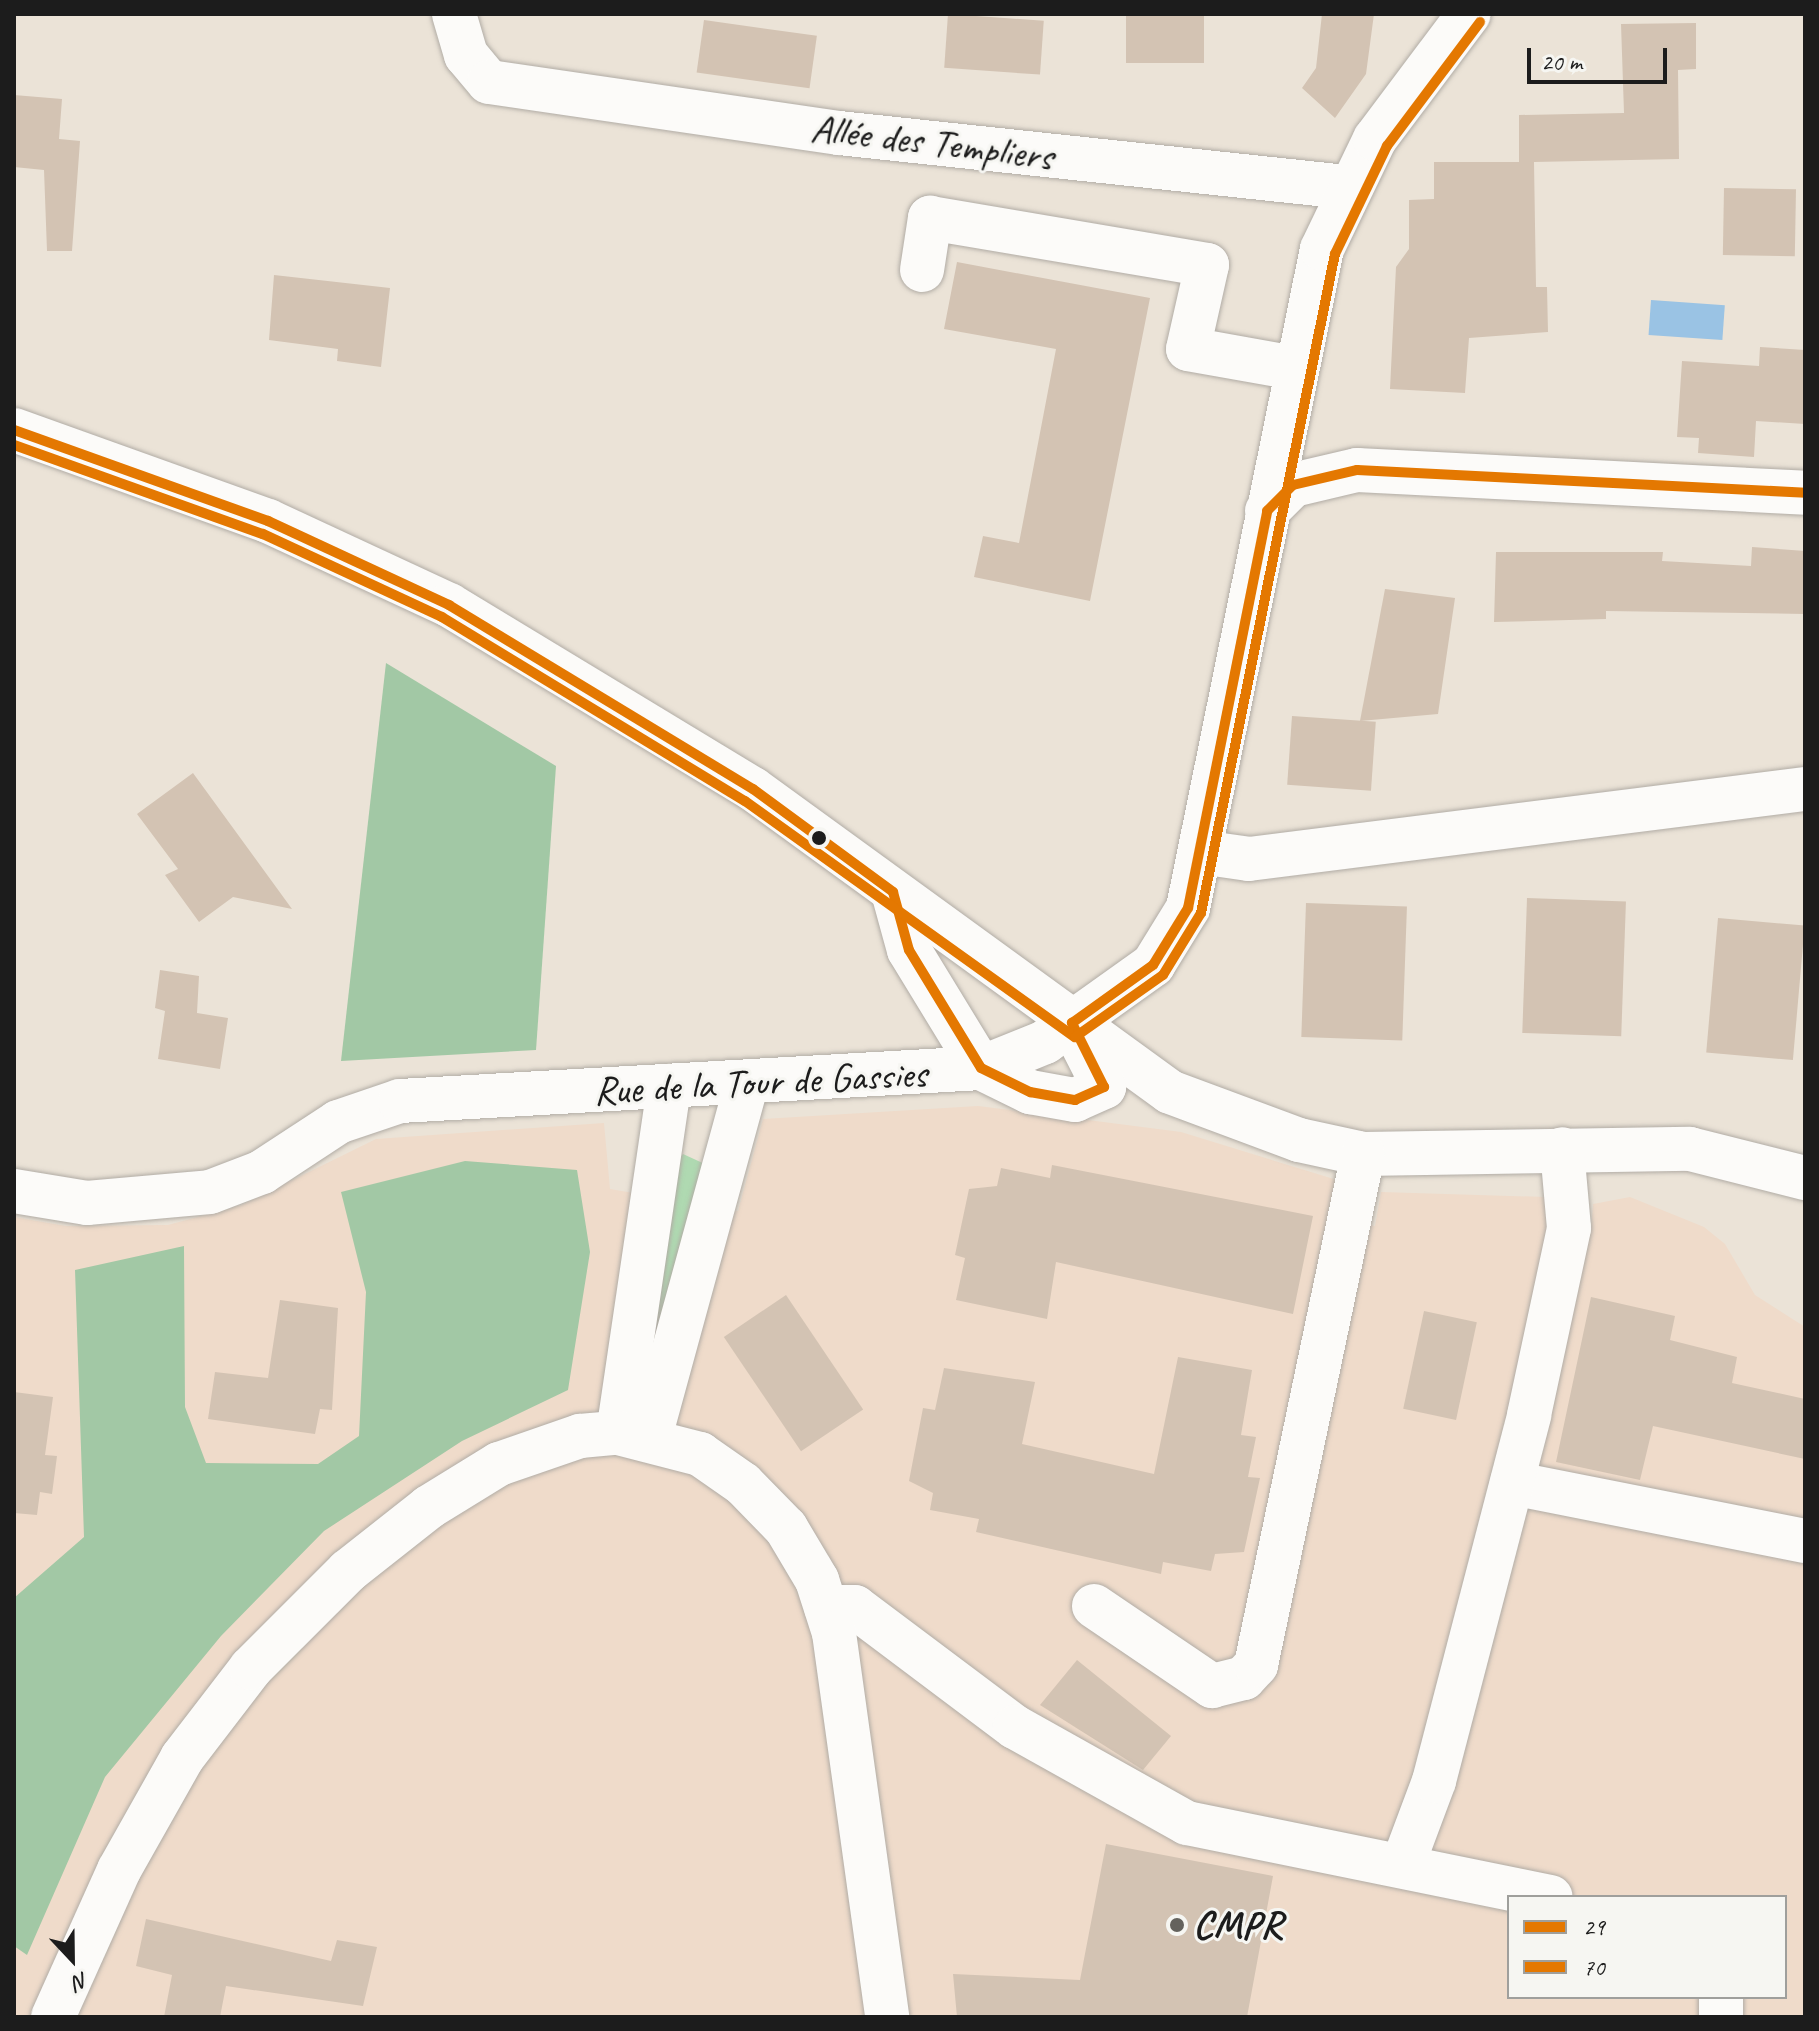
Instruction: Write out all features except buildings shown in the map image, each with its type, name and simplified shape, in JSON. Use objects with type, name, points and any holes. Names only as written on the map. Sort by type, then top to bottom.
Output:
[{"type":"street","name":"Allée des Templiers","points":[[454,14],[466,55],[489,82],[520,84],[839,133],[1346,187]]},
{"type":"street","name":"Rue de la Tour de Gassies","points":[[14,1191],[87,1203],[210,1192],[262,1172],[338,1122],[389,1104],[981,1068],[1045,1042],[1153,965],[1175,939],[1200,852],[1295,368],[1322,249],[1346,187],[1469,14]]},
{"type":"street","points":[[922,270],[930,218],[1207,265],[1188,349],[1295,368]]},
{"type":"street","points":[[14,430],[268,521],[449,605],[753,789],[1170,1092],[1299,1140],[1363,1154],[1434,1158],[1562,1149],[1690,1149],[1805,1178]]},
{"type":"street","points":[[1267,511],[1293,485],[1357,470],[1805,493]]},
{"type":"street","points":[[1200,852],[1249,859],[1805,789]]},
{"type":"street","points":[[893,892],[909,950],[981,1068],[1030,1092],[1075,1100],[1104,1087],[1072,1023]]},
{"type":"street","points":[[634,1435],[747,1083]]},
{"type":"street","points":[[634,1435],[669,1086]]},
{"type":"street","points":[[1403,1864],[1434,1781],[1512,1483],[1569,1228],[1562,1149]]},
{"type":"street","points":[[1094,1606],[1212,1686],[1244,1678],[1256,1665],[1363,1154]]},
{"type":"street","points":[[53,2017],[119,1870],[182,1758],[251,1668],[348,1571],[429,1507],[510,1459],[580,1436],[634,1435],[700,1454],[743,1484],[786,1528],[826,1607],[882,1938],[887,2017]]},
{"type":"street","points":[[1512,1483],[1805,1541]]},
{"type":"street","points":[[826,1607],[855,1607],[1015,1727],[1187,1823],[1403,1864],[1542,1895]]},
{"type":"shaded area","points":[[978,1106],[1181,1132],[1337,1180],[1349,1220],[1375,1226],[1381,1192],[1546,1197],[1547,1225],[1591,1231],[1593,1204],[1630,1197],[1704,1227],[1725,1244],[1755,1295],[1805,1327],[1805,2017],[14,2017],[14,1217],[66,1226],[168,1225],[242,1205],[376,1139],[604,1123],[610,1189],[738,1211],[763,1119]]},
{"type":"green space","points":[[386,663],[556,766],[536,1050],[341,1061]]},
{"type":"green space","points":[[683,1154],[707,1165],[648,1364],[674,1163]]},
{"type":"green space","points":[[465,1161],[577,1170],[590,1252],[568,1390],[462,1441],[324,1531],[221,1636],[105,1777],[27,1955],[14,1946],[14,1598],[84,1537],[75,1270],[184,1246],[185,1407],[206,1463],[318,1464],[359,1436],[366,1292],[341,1192]]},
{"type":"water","points":[[1651,300],[1725,305],[1722,340],[1649,335]]},
{"type":"transit line","name":"70","points":[[14,445],[263,534],[442,617],[745,801],[1075,1037],[1163,975],[1201,913],[1335,254],[1387,146],[1480,22]]},
{"type":"transit line","name":"29","points":[[14,430],[268,521],[449,605],[753,789],[893,892],[909,950],[981,1068],[1030,1092],[1075,1100],[1104,1087],[1072,1023],[1153,965],[1188,908],[1267,511],[1293,485],[1357,470],[1805,493]]},
{"type":"place","name":"CMPR","points":[[1177,1925]]}]
